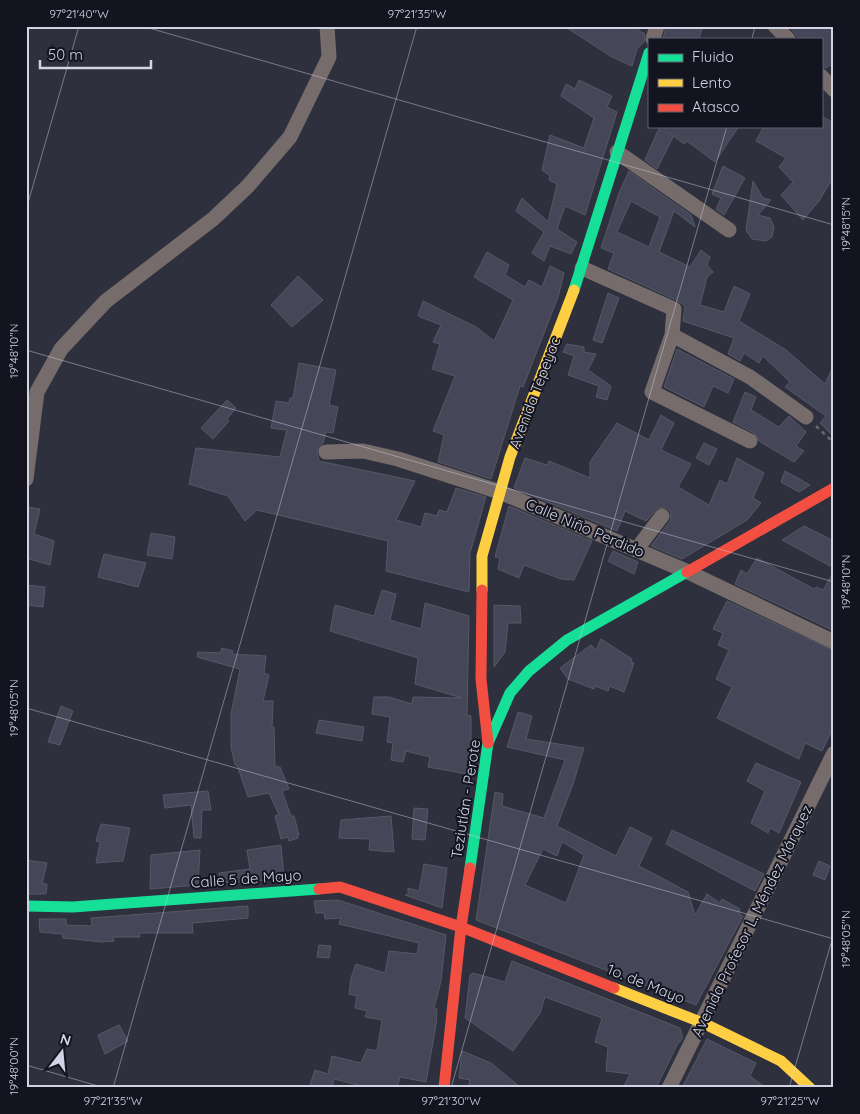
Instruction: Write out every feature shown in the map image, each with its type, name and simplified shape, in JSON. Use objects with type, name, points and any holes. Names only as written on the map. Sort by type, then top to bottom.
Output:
[{"type":"street","points":[[26,479],[37,392],[61,349],[106,301],[213,219],[248,186],[290,138],[329,57],[328,26]]},
{"type":"street","points":[[653,38],[657,26]]},
{"type":"street","points":[[776,26],[787,38]]},
{"type":"street","name":"Avenida Tepeyac","points":[[488,743],[481,679],[482,556],[510,457],[582,268],[648,56]]},
{"type":"street","points":[[822,77],[834,90]]},
{"type":"street","points":[[617,152],[730,230]]},
{"type":"street","points":[[582,268],[674,309],[672,335],[652,392],[750,441]]},
{"type":"street","points":[[672,335],[750,377],[806,417]]},
{"type":"street","name":"Calle Niño Perdido","points":[[326,452],[363,450],[398,459],[500,492],[686,571],[834,642]]},
{"type":"street","name":"Teziutlán - Perote","points":[[444,1088],[461,928],[488,743],[510,693],[529,671],[567,640],[834,488]]},
{"type":"street","points":[[636,550],[662,516]]},
{"type":"street","name":"Avenida Profesor L. Méndez Márquez","points":[[669,1088],[703,1023],[834,753]]},
{"type":"street","name":"Calle 5 de Mayo","points":[[26,906],[73,908],[340,887],[461,928]]},
{"type":"street","name":"1o. de Mayo","points":[[461,928],[703,1023],[781,1061],[810,1088]]},
{"type":"path","points":[[806,417],[834,443]]},
{"type":"building","points":[[564,26],[632,26],[645,34],[644,42],[637,49],[632,66],[612,57]]},
{"type":"building","points":[[666,26],[703,26],[699,38],[663,38]]},
{"type":"building","points":[[789,26],[834,26],[834,63],[826,68],[822,67],[822,38],[798,38]]},
{"type":"building","points":[[579,80],[612,96],[607,107],[617,112],[585,215],[565,206],[557,229],[577,242],[571,254],[550,246],[544,261],[532,253],[544,232],[516,211],[522,198],[548,222],[557,184],[549,180],[550,176],[542,170],[550,135],[584,148],[594,118],[561,96],[566,84],[575,89]]},
{"type":"building","points":[[822,117],[834,123],[834,176],[819,201],[803,220],[781,195],[793,182],[779,167],[786,158],[756,141],[763,128],[822,128]]},
{"type":"building","points":[[659,128],[673,137],[657,169],[645,160]]},
{"type":"building","points":[[663,128],[738,128],[715,162],[687,141],[684,144]]},
{"type":"building","points":[[723,166],[745,178],[724,215],[716,209],[721,198],[712,194]]},
{"type":"building","points":[[629,171],[691,215],[695,227],[674,211],[659,252],[690,267],[701,250],[710,257],[707,265],[713,272],[707,277],[700,305],[724,312],[734,286],[750,294],[739,321],[786,350],[825,384],[834,365],[834,437],[820,423],[826,416],[785,387],[790,382],[763,356],[759,363],[744,353],[740,361],[728,354],[734,338],[683,321],[685,306],[678,301],[608,269],[614,253],[601,248],[619,193]],"holes":[[[631,201],[660,217],[649,247],[617,232]]]},
{"type":"building","points":[[753,181],[763,198],[771,200],[758,215],[770,218],[774,227],[772,237],[766,241],[752,239],[746,230]]},
{"type":"building","points":[[487,252],[509,265],[505,275],[525,287],[529,280],[542,287],[550,266],[564,273],[558,297],[523,387],[520,386],[491,479],[438,462],[444,435],[433,431],[455,376],[432,369],[440,344],[433,342],[441,325],[418,316],[423,301],[476,327],[494,341],[513,300],[474,277]]},
{"type":"building","points":[[298,276],[323,300],[292,327],[271,305]]},
{"type":"building","points":[[608,293],[619,298],[602,343],[593,340]]},
{"type":"building","points":[[567,344],[584,347],[584,352],[596,354],[588,370],[611,386],[607,400],[596,397],[599,386],[568,375],[574,356],[563,352]]},
{"type":"building","points":[[677,349],[734,379],[728,393],[713,386],[704,407],[664,387]]},
{"type":"building","points":[[299,363],[336,370],[329,405],[338,407],[333,433],[326,432],[323,443],[317,452],[319,461],[415,481],[396,520],[421,527],[425,513],[437,516],[439,510],[447,512],[456,488],[486,497],[470,553],[469,592],[386,571],[388,541],[257,510],[245,521],[228,496],[189,484],[196,448],[280,457],[287,430],[271,428],[276,401],[289,403],[290,398],[293,398]]},
{"type":"building","points":[[745,392],[756,397],[751,410],[779,427],[789,416],[806,432],[796,446],[804,451],[794,462],[759,441],[754,433],[733,422]]},
{"type":"building","points":[[227,400],[236,408],[227,419],[229,421],[213,439],[201,428]]},
{"type":"building","points":[[661,415],[674,423],[661,450],[691,464],[678,487],[709,505],[720,480],[727,484],[737,458],[764,473],[753,498],[761,503],[747,520],[682,559],[651,546],[670,521],[671,513],[667,508],[658,508],[646,521],[625,511],[617,531],[514,488],[525,458],[547,465],[549,461],[590,478],[590,462],[617,423],[649,440]]},
{"type":"building","points":[[704,443],[717,449],[709,465],[696,458]]},
{"type":"building","points":[[785,471],[810,485],[799,492],[781,482]]},
{"type":"building","points":[[509,506],[592,541],[574,580],[561,579],[524,565],[519,578],[498,569],[500,558],[495,557]]},
{"type":"building","points":[[28,507],[40,509],[34,534],[54,541],[50,565],[26,558]]},
{"type":"building","points":[[804,526],[834,541],[834,559],[830,566],[782,540]]},
{"type":"building","points":[[151,533],[175,537],[172,559],[147,555]]},
{"type":"building","points":[[613,551],[638,562],[634,574],[608,561]]},
{"type":"building","points":[[104,554],[146,563],[138,587],[98,577]]},
{"type":"building","points":[[757,558],[814,589],[816,587],[823,590],[834,571],[834,631],[735,584],[741,570],[747,574]]},
{"type":"building","points":[[26,585],[45,587],[43,607],[26,605]]},
{"type":"building","points":[[382,590],[396,594],[390,620],[421,629],[425,603],[469,616],[467,715],[471,716],[471,754],[467,774],[428,767],[430,757],[406,751],[403,762],[391,760],[393,743],[387,742],[390,717],[372,714],[374,697],[389,697],[412,704],[413,697],[462,698],[415,684],[418,658],[330,631],[335,605],[374,616]]},
{"type":"building","points":[[727,601],[834,651],[834,726],[822,751],[805,743],[799,759],[717,718],[732,687],[716,679],[729,650],[718,645],[723,633],[713,629]]},
{"type":"building","points":[[494,605],[520,606],[521,623],[508,623],[505,652],[494,667]]},
{"type":"building","points":[[601,639],[632,659],[631,662],[634,663],[624,692],[610,686],[608,691],[595,686],[594,689],[568,679],[560,668],[591,645],[596,650]]},
{"type":"building","points":[[222,648],[233,651],[232,654],[266,656],[264,673],[269,675],[263,701],[273,701],[272,727],[274,727],[275,767],[280,767],[289,789],[282,791],[291,816],[294,816],[299,835],[297,835],[298,838],[289,841],[288,837],[281,839],[275,816],[279,815],[269,793],[248,797],[237,765],[235,765],[231,747],[231,714],[240,669],[197,657],[198,652],[220,653]]},
{"type":"building","points":[[61,706],[73,711],[60,745],[48,742]]},
{"type":"building","points":[[518,712],[532,716],[526,739],[584,748],[557,826],[616,856],[630,827],[652,838],[639,866],[688,892],[695,915],[707,894],[720,903],[722,899],[740,909],[739,914],[743,916],[696,1005],[476,920],[495,792],[503,794],[502,806],[544,818],[565,760],[507,747]],"holes":[[[562,842],[584,855],[566,903],[525,885],[543,849],[557,856]]]},
{"type":"building","points":[[319,720],[364,727],[362,741],[316,733]]},
{"type":"building","points":[[756,763],[801,782],[779,833],[770,828],[768,833],[751,823],[765,791],[747,781]]},
{"type":"building","points":[[208,791],[211,810],[202,810],[201,838],[194,838],[191,805],[165,808],[163,795]]},
{"type":"building","points":[[414,808],[428,809],[425,840],[412,839]]},
{"type":"building","points":[[391,816],[394,852],[369,850],[370,839],[339,838],[341,820]]},
{"type":"building","points":[[101,824],[130,828],[123,861],[96,863],[100,842],[96,841]]},
{"type":"building","points":[[672,830],[764,874],[755,891],[666,844]]},
{"type":"building","points":[[281,845],[284,879],[220,883],[219,873],[250,869],[247,850]]},
{"type":"building","points":[[200,850],[198,885],[150,889],[151,855]]},
{"type":"building","points":[[26,860],[47,863],[42,884],[47,884],[46,894],[30,894],[26,889]]},
{"type":"building","points":[[819,861],[830,866],[825,880],[813,875]]},
{"type":"building","points":[[424,864],[447,868],[442,908],[405,895],[408,895],[408,888],[419,891]]},
{"type":"building","points":[[338,900],[446,935],[441,981],[434,1008],[437,1009],[436,1025],[426,1082],[400,1077],[397,1088],[370,1088],[334,1079],[332,1088],[309,1088],[315,1070],[328,1074],[332,1056],[361,1063],[367,1049],[377,1051],[382,1020],[365,1017],[367,1011],[355,1008],[357,996],[349,994],[351,978],[356,964],[385,973],[389,951],[417,954],[419,943],[339,924],[341,918],[325,919],[324,913],[316,913],[314,901]]},
{"type":"building","points":[[248,906],[248,918],[192,923],[193,933],[139,933],[140,937],[113,937],[114,941],[102,942],[63,938],[62,934],[40,932],[39,919],[66,919],[66,925],[92,926],[91,918]]},
{"type":"building","points":[[319,945],[331,946],[329,958],[317,957]]},
{"type":"building","points":[[512,961],[680,1028],[683,1038],[677,1045],[656,1088],[623,1088],[630,1074],[606,1071],[608,1047],[595,1042],[602,1018],[545,997],[540,1013],[513,1051],[465,1018],[470,975],[473,973],[505,982]]},
{"type":"building","points":[[119,1025],[128,1041],[105,1054],[98,1035]]},
{"type":"building","points":[[707,1039],[756,1063],[750,1076],[766,1088],[682,1088]]},
{"type":"building","points":[[462,1051],[491,1063],[521,1088],[468,1088],[470,1080],[459,1078]]},
{"type":"traffic: fast","points":[[574,290],[648,56]]},
{"type":"traffic: fast","points":[[470,868],[488,743],[510,693],[529,671],[567,640],[687,572]]},
{"type":"traffic: fast","points":[[26,906],[73,907],[319,889]]},
{"type":"traffic: slow","points":[[482,590],[482,556],[510,457],[574,290]]},
{"type":"traffic: slow","points":[[614,988],[703,1023],[781,1061],[810,1088]]},
{"type":"traffic: jam","points":[[687,572],[834,488]]},
{"type":"traffic: jam","points":[[482,590],[481,679],[488,743]]},
{"type":"traffic: jam","points":[[444,1088],[461,927],[470,868]]},
{"type":"traffic: jam","points":[[319,889],[340,887],[461,927],[614,988]]}]
